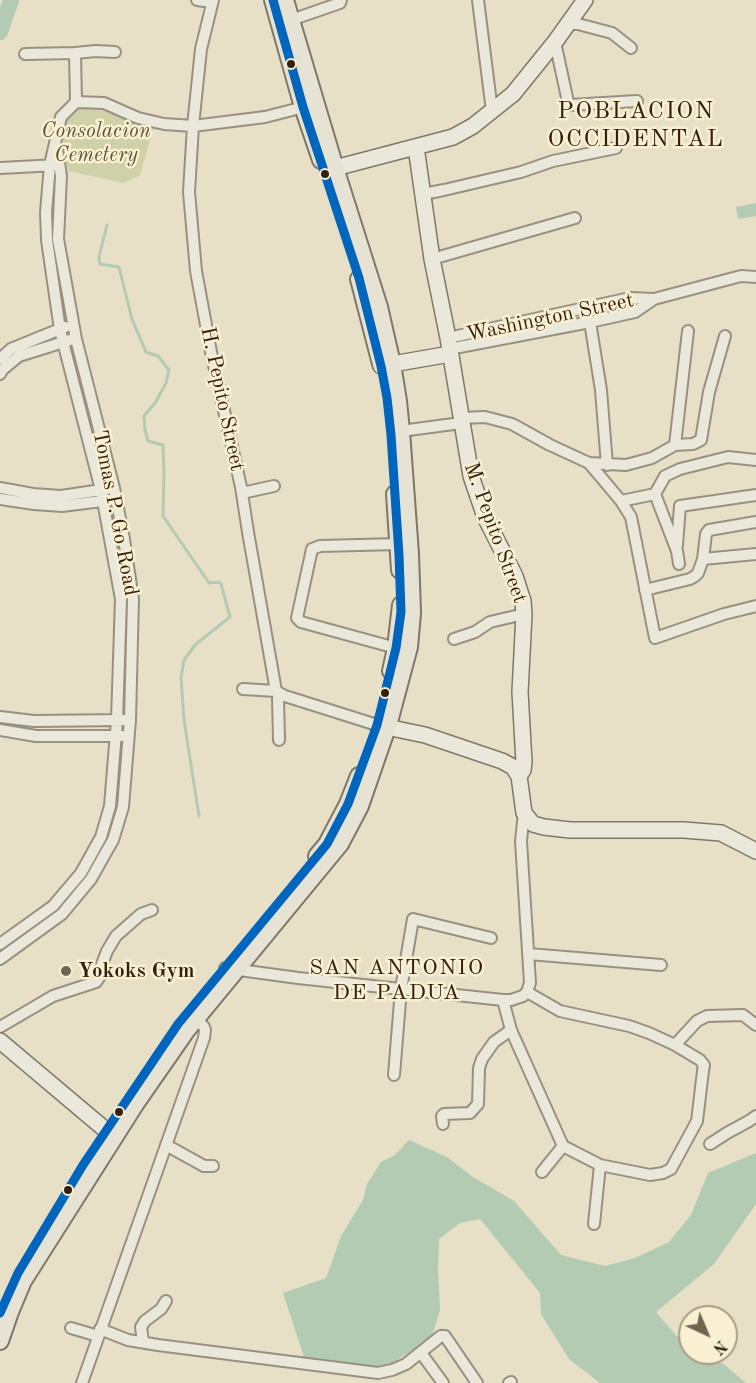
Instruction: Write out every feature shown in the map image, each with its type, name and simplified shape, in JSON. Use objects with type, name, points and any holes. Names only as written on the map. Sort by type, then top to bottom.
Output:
[{"type":"main road","points":[[0,1313],[18,1272],[109,1136],[230,969],[327,844],[348,804],[382,726],[409,647],[412,613],[403,551],[387,399],[387,365],[379,307],[334,168],[309,105],[273,0]]},
{"type":"main road","points":[[285,0],[309,105],[359,279],[398,401],[401,431],[403,551],[401,612],[382,726]]},
{"type":"main road","points":[[0,1341],[23,1281],[178,1024],[230,969]]},
{"type":"street","points":[[196,0],[213,1]]},
{"type":"street","points":[[291,20],[340,3],[341,0]]},
{"type":"street","points":[[478,0],[492,111]]},
{"type":"street","points":[[334,168],[453,136],[473,126],[513,94],[569,24],[585,0]]},
{"type":"street","name":"H. Pepito Street","points":[[213,1],[201,49],[189,192],[196,270],[211,352],[242,493],[278,692],[279,740]]},
{"type":"street","points":[[569,24],[578,24],[612,33],[631,48]]},
{"type":"street","points":[[555,42],[570,105],[637,101]]},
{"type":"street","points":[[25,54],[115,52]]},
{"type":"street","points":[[75,53],[76,102],[104,103],[138,118],[164,124],[193,126],[264,117],[309,105]]},
{"type":"street","name":"Tomas P. Go Road","points":[[0,944],[53,906],[81,873],[101,837],[110,806],[117,720],[120,599],[102,496],[60,330],[47,240],[46,212],[55,165],[56,143],[62,117],[76,102]]},
{"type":"street","name":"M. Pepito Street","points":[[416,147],[432,259],[471,476],[485,517],[515,576],[523,601],[520,692],[524,762],[519,776],[524,813],[521,841],[529,954],[530,983],[527,992]]},
{"type":"street","points":[[423,194],[521,172],[553,161],[616,148]]},
{"type":"street","points":[[0,168],[55,165]]},
{"type":"street","name":"Tomas P. Go Road","points":[[0,959],[62,914],[91,879],[113,840],[123,807],[129,736],[133,599],[115,493],[76,339],[58,239],[61,176],[55,165]]},
{"type":"street","points":[[432,259],[575,218]]},
{"type":"street","points":[[654,299],[741,276],[756,277]]},
{"type":"street","name":"Washington Street","points":[[449,347],[621,300],[654,299]]},
{"type":"street","name":"Washington Street","points":[[449,347],[635,312],[654,299]]},
{"type":"street","points":[[621,300],[624,314]]},
{"type":"street","points":[[590,322],[601,390],[607,465]]},
{"type":"street","points":[[0,358],[11,349],[74,324]]},
{"type":"street","points":[[675,446],[688,331]]},
{"type":"street","points":[[401,431],[486,417],[512,424],[589,463],[626,465],[652,458],[675,446],[693,444],[701,440],[709,392],[725,336]]},
{"type":"street","points":[[0,374],[19,356],[76,339]]},
{"type":"street","points":[[387,365],[449,347]]},
{"type":"street","points":[[621,501],[655,494],[665,476],[680,469],[728,458],[756,460]]},
{"type":"street","points":[[589,463],[621,501],[631,517],[655,638],[724,614],[756,606]]},
{"type":"street","points":[[242,493],[274,486]]},
{"type":"street","points":[[0,488],[33,494],[102,496]]},
{"type":"street","points":[[0,499],[62,506],[115,493]]},
{"type":"street","points":[[655,494],[677,550]]},
{"type":"street","points":[[679,564],[677,550],[680,506],[756,495]]},
{"type":"street","points":[[645,590],[695,576],[703,559],[706,534],[709,530],[756,522]]},
{"type":"street","points":[[396,648],[300,622],[297,618],[312,549],[320,546],[403,551]]},
{"type":"street","points":[[703,559],[756,554]]},
{"type":"street","points":[[454,639],[475,632],[490,622],[524,614]]},
{"type":"street","points":[[243,688],[278,692],[295,700],[382,726],[425,735],[502,761],[513,767],[519,776]]},
{"type":"street","points":[[0,717],[34,721],[130,720]]},
{"type":"street","points":[[0,730],[36,736],[129,736]]},
{"type":"street","points":[[524,813],[534,824],[570,830],[684,830],[721,833],[756,851]]},
{"type":"street","points":[[0,1027],[53,996],[96,982],[100,976],[106,951],[116,936],[141,914],[152,910]]},
{"type":"street","points":[[394,1075],[400,988],[413,919],[491,938]]},
{"type":"street","points":[[529,954],[661,965]]},
{"type":"street","points":[[230,969],[503,1000],[523,996],[527,992],[560,1011],[629,1026],[649,1033],[700,1060],[704,1065],[697,1121],[670,1169],[663,1173],[650,1175],[600,1165],[563,1146],[511,1030],[503,1000]]},
{"type":"street","points":[[675,1046],[697,1021],[707,1017],[743,1015],[756,1025]]},
{"type":"street","points":[[82,1383],[204,1038],[204,1027],[196,1018]]},
{"type":"street","points":[[443,1124],[444,1114],[470,1113],[478,1104],[479,1068],[482,1059],[494,1042],[511,1030]]},
{"type":"street","points":[[0,1041],[109,1136]]},
{"type":"street","points":[[0,1050],[109,1136]]},
{"type":"street","points":[[710,1144],[756,1116]]},
{"type":"street","points":[[166,1145],[204,1166],[213,1166]]},
{"type":"street","points":[[542,1172],[563,1146]]},
{"type":"street","points":[[594,1224],[600,1165]]},
{"type":"street","points":[[143,1342],[141,1327],[161,1309],[166,1300]]},
{"type":"street","points":[[71,1328],[99,1332],[128,1340],[378,1373],[406,1364],[441,1336],[445,1336],[477,1383]]},
{"type":"street","points":[[421,1353],[443,1383]]},
{"type":"green space","name":"Consolacion Cemetery","points":[[77,106],[87,106],[154,126],[140,175],[124,183],[68,171],[63,151],[63,130],[68,116]]},
{"type":"shaded area","points":[[756,203],[756,216],[738,219],[736,207]]},
{"type":"shaded area","points":[[409,1140],[447,1157],[473,1177],[514,1201],[561,1255],[605,1266],[635,1258],[669,1242],[691,1215],[708,1173],[756,1153],[756,1204],[714,1264],[656,1312],[678,1338],[678,1365],[725,1365],[746,1383],[600,1383],[569,1359],[541,1314],[540,1293],[480,1219],[460,1223],[439,1239],[440,1310],[431,1339],[377,1372],[306,1363],[283,1293],[326,1278],[341,1236],[363,1200],[367,1184],[381,1162],[395,1155]]},
{"type":"waterway","points":[[0,32],[11,0]]},
{"type":"waterway","points":[[107,225],[99,257],[100,264],[119,267],[132,319],[146,352],[158,356],[169,370],[166,383],[155,403],[144,416],[148,441],[163,445],[163,516],[209,583],[219,582],[221,584],[230,617],[196,644],[184,660],[181,678],[184,720],[199,816]]},
{"type":"transit line","points":[[0,1313],[18,1273],[83,1165],[178,1024],[327,844],[348,804],[377,725],[396,648],[401,612],[399,555],[391,435],[381,366],[359,278],[303,107],[273,0]]},
{"type":"place","name":"Yokoks Gym","points":[[66,971]]},
{"type":"district","name":"POBLACION OCCIDENTAL","points":[[636,126]]},
{"type":"district","name":"SAN ANTONIO DE PADUA","points":[[397,980]]}]
